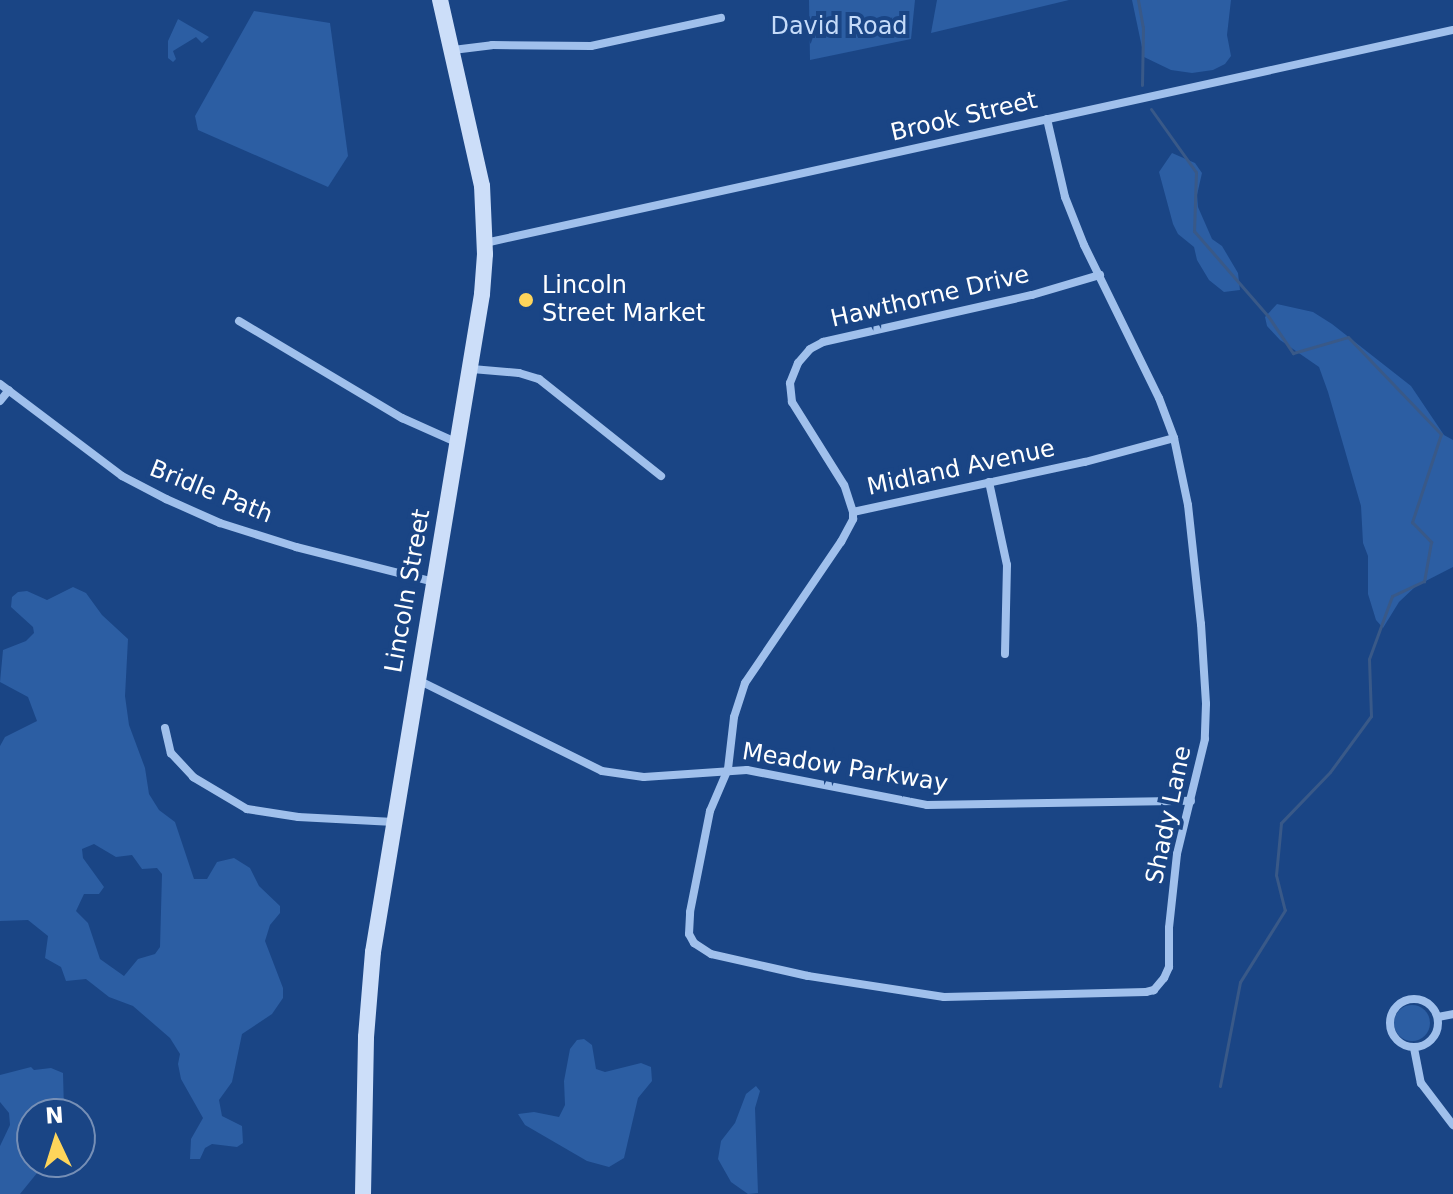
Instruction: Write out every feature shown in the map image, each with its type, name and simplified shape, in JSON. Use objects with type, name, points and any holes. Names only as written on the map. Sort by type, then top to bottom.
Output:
[{"type":"main road","name":"Lincoln Street","points":[[363,1194],[369,991],[482,294],[482,186],[440,0]]},
{"type":"street","points":[[453,50],[492,45],[591,46],[721,18]]},
{"type":"street","name":"Brook Street","points":[[484,243],[1453,30]]},
{"type":"street","name":"Shady Lane","points":[[728,769],[710,811],[689,934],[694,943],[711,954],[808,976],[944,997],[1117,994],[1154,990],[1169,967],[1169,928],[1177,854],[1201,764],[1206,704],[1188,505],[1174,438],[1065,197],[1047,119]]},
{"type":"street","name":"Hawthorne Drive","points":[[853,512],[844,485],[792,402],[790,383],[798,363],[810,349],[823,342],[1032,295],[1100,275]]},
{"type":"street","points":[[239,321],[402,418],[459,443]]},
{"type":"street","points":[[472,369],[519,373],[539,379],[661,476]]},
{"type":"street","name":"Bridle Path","points":[[0,384],[122,476],[166,499],[220,523],[296,547],[434,582]]},
{"type":"street","points":[[0,401],[9,390]]},
{"type":"street","name":"Midland Avenue","points":[[728,769],[734,717],[745,683],[841,542],[853,519],[853,512],[1085,462],[1174,438]]},
{"type":"street","points":[[989,482],[1007,565],[1005,654]]},
{"type":"street","name":"Meadow Parkway","points":[[417,680],[602,771],[644,777],[747,770],[927,805],[1191,801]]},
{"type":"street","points":[[165,728],[171,753],[193,777],[247,809],[298,817],[394,822]]},
{"type":"street","points":[[1409,999],[1421,999],[1432,1007],[1438,1017],[1435,1036],[1428,1043],[1414,1048],[1401,1044],[1393,1036],[1391,1014],[1397,1005],[1409,999]]},
{"type":"street","points":[[1438,1017],[1453,1014]]},
{"type":"street","points":[[1414,1048],[1421,1083],[1453,1125]]},
{"type":"green space","name":"David Road","points":[[809,0],[915,0],[911,39],[810,60]]},
{"type":"green space","name":"David Road","points":[[937,0],[1069,0],[931,33]]},
{"type":"green space","points":[[1132,0],[1231,0],[1227,35],[1231,56],[1225,64],[1213,70],[1192,73],[1171,70],[1144,57]]},
{"type":"green space","points":[[254,11],[330,23],[348,156],[328,187],[198,130],[195,116]]},
{"type":"green space","points":[[178,19],[209,37],[202,43],[196,37],[173,51],[176,59],[173,62],[168,58],[168,41]]},
{"type":"green space","points":[[1172,153],[1195,163],[1202,173],[1198,207],[1212,239],[1222,246],[1238,273],[1240,290],[1224,292],[1209,280],[1197,260],[1194,247],[1178,234],[1173,224],[1159,172]]},
{"type":"green space","points":[[1277,304],[1313,312],[1332,324],[1411,386],[1444,435],[1453,440],[1453,567],[1416,586],[1399,602],[1383,628],[1376,620],[1368,594],[1368,556],[1363,543],[1361,506],[1328,392],[1319,367],[1280,340],[1267,326],[1265,317]]},
{"type":"green space","points":[[73,587],[86,593],[102,615],[128,639],[125,696],[129,725],[145,768],[149,794],[159,810],[175,822],[194,879],[207,879],[217,862],[234,858],[250,868],[259,886],[280,906],[280,913],[270,925],[265,941],[283,988],[283,998],[272,1014],[242,1034],[232,1082],[219,1100],[222,1116],[242,1126],[243,1143],[237,1147],[212,1144],[205,1148],[200,1159],[190,1159],[191,1139],[203,1118],[181,1079],[180,1054],[170,1038],[133,1006],[109,997],[86,979],[66,981],[61,967],[45,958],[48,936],[28,920],[0,921],[0,746],[5,737],[37,721],[28,697],[0,682],[3,650],[26,641],[34,633],[33,627],[11,607],[12,597],[18,592],[27,591],[47,600]],"holes":[[[94,844],[116,857],[132,855],[142,869],[157,868],[162,874],[160,947],[155,954],[138,959],[124,976],[100,959],[88,923],[76,911],[84,894],[99,894],[104,887],[83,858],[82,849]]]},
{"type":"green space","points":[[1412,1005],[1424,1011],[1430,1023],[1424,1035],[1412,1041],[1400,1035],[1394,1023],[1400,1011]]},
{"type":"green space","points":[[584,1039],[592,1045],[596,1069],[605,1072],[641,1063],[651,1067],[652,1081],[638,1098],[624,1158],[609,1167],[587,1161],[525,1125],[518,1114],[534,1112],[559,1117],[565,1105],[564,1081],[570,1049],[577,1040]]},
{"type":"green space","points":[[31,1067],[34,1070],[51,1068],[63,1073],[64,1098],[16,1098],[16,1178],[33,1178],[20,1194],[0,1194],[0,1146],[10,1125],[9,1113],[0,1102],[0,1075]]},
{"type":"green space","points":[[756,1086],[760,1091],[755,1108],[758,1193],[748,1194],[731,1182],[718,1159],[721,1141],[735,1123],[746,1094]]},
{"type":"waterway","points":[[1138,0],[1143,27],[1142,85]]},
{"type":"waterway","points":[[1151,109],[1196,172],[1194,231],[1268,316],[1293,353],[1348,337],[1441,434],[1412,522],[1431,542],[1424,581],[1392,596],[1369,659],[1371,716],[1330,772],[1281,823],[1276,875],[1285,910],[1240,982],[1220,1086]]},
{"type":"place","name":"Lincoln Street Market","points":[[526,300]]}]
